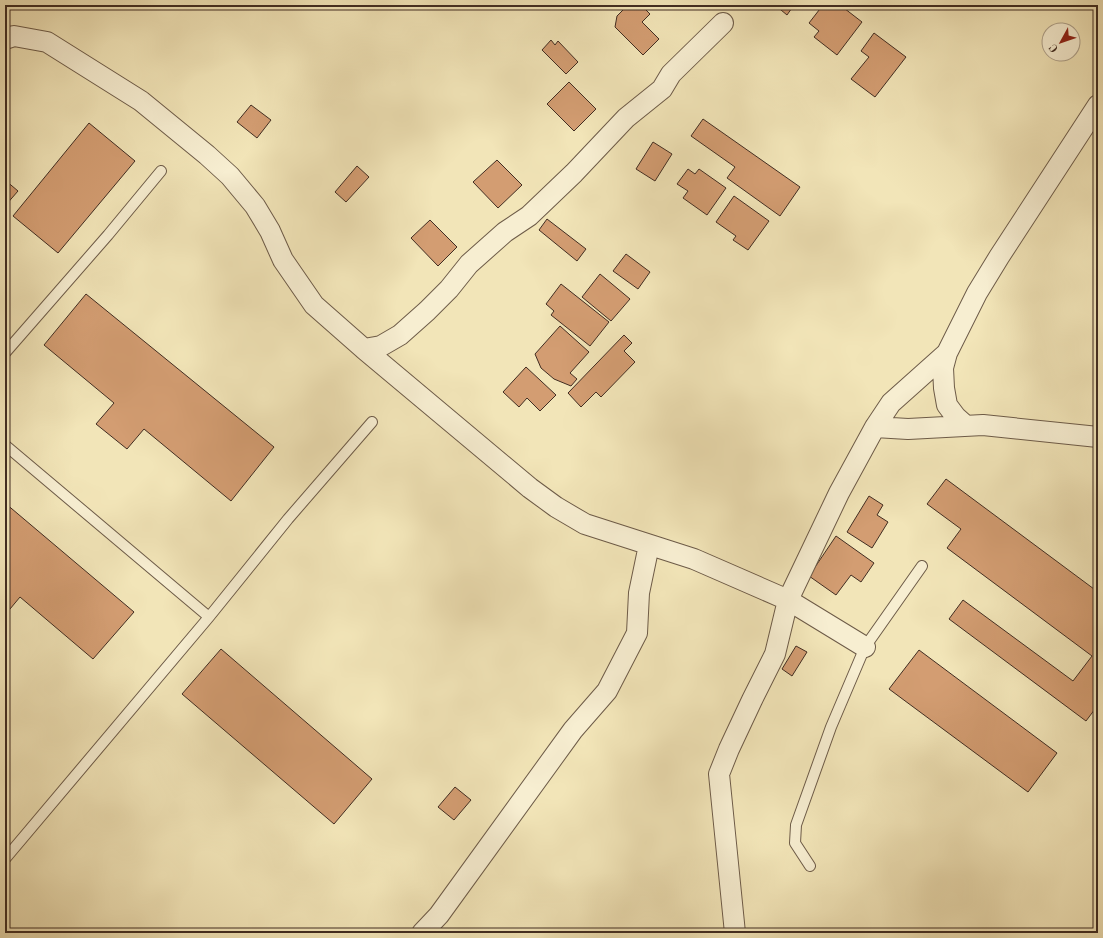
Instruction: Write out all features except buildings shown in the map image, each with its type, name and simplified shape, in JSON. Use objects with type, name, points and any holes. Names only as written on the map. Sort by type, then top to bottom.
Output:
[{"type":"street","points":[[364,349],[381,346],[400,335],[427,311],[449,289],[469,264],[505,232],[529,216],[626,118],[662,89],[671,74],[723,23]]},
{"type":"street","points":[[5,38],[14,36],[47,42],[141,101],[207,154],[230,176],[255,206],[270,231],[283,260],[314,305],[364,349],[530,488],[556,507],[585,524],[694,559],[788,600],[865,647]]},
{"type":"street","points":[[965,425],[956,417],[947,405],[943,368],[946,353],[988,275],[1098,106]]},
{"type":"street","points":[[735,933],[719,774],[748,707],[775,654],[788,600],[839,493],[875,427],[891,403],[946,353]]},
{"type":"street","points":[[875,427],[908,429],[983,425],[1098,437]]},
{"type":"street","points":[[422,933],[440,915],[572,730],[607,691],[638,633],[639,593],[649,545]]},
{"type":"lane","points":[[5,353],[108,235],[161,171]]},
{"type":"lane","points":[[5,860],[209,617],[288,519],[372,422]]},
{"type":"lane","points":[[5,445],[209,617]]},
{"type":"lane","points":[[810,866],[795,843],[796,825],[831,727],[865,647],[922,566]]}]
